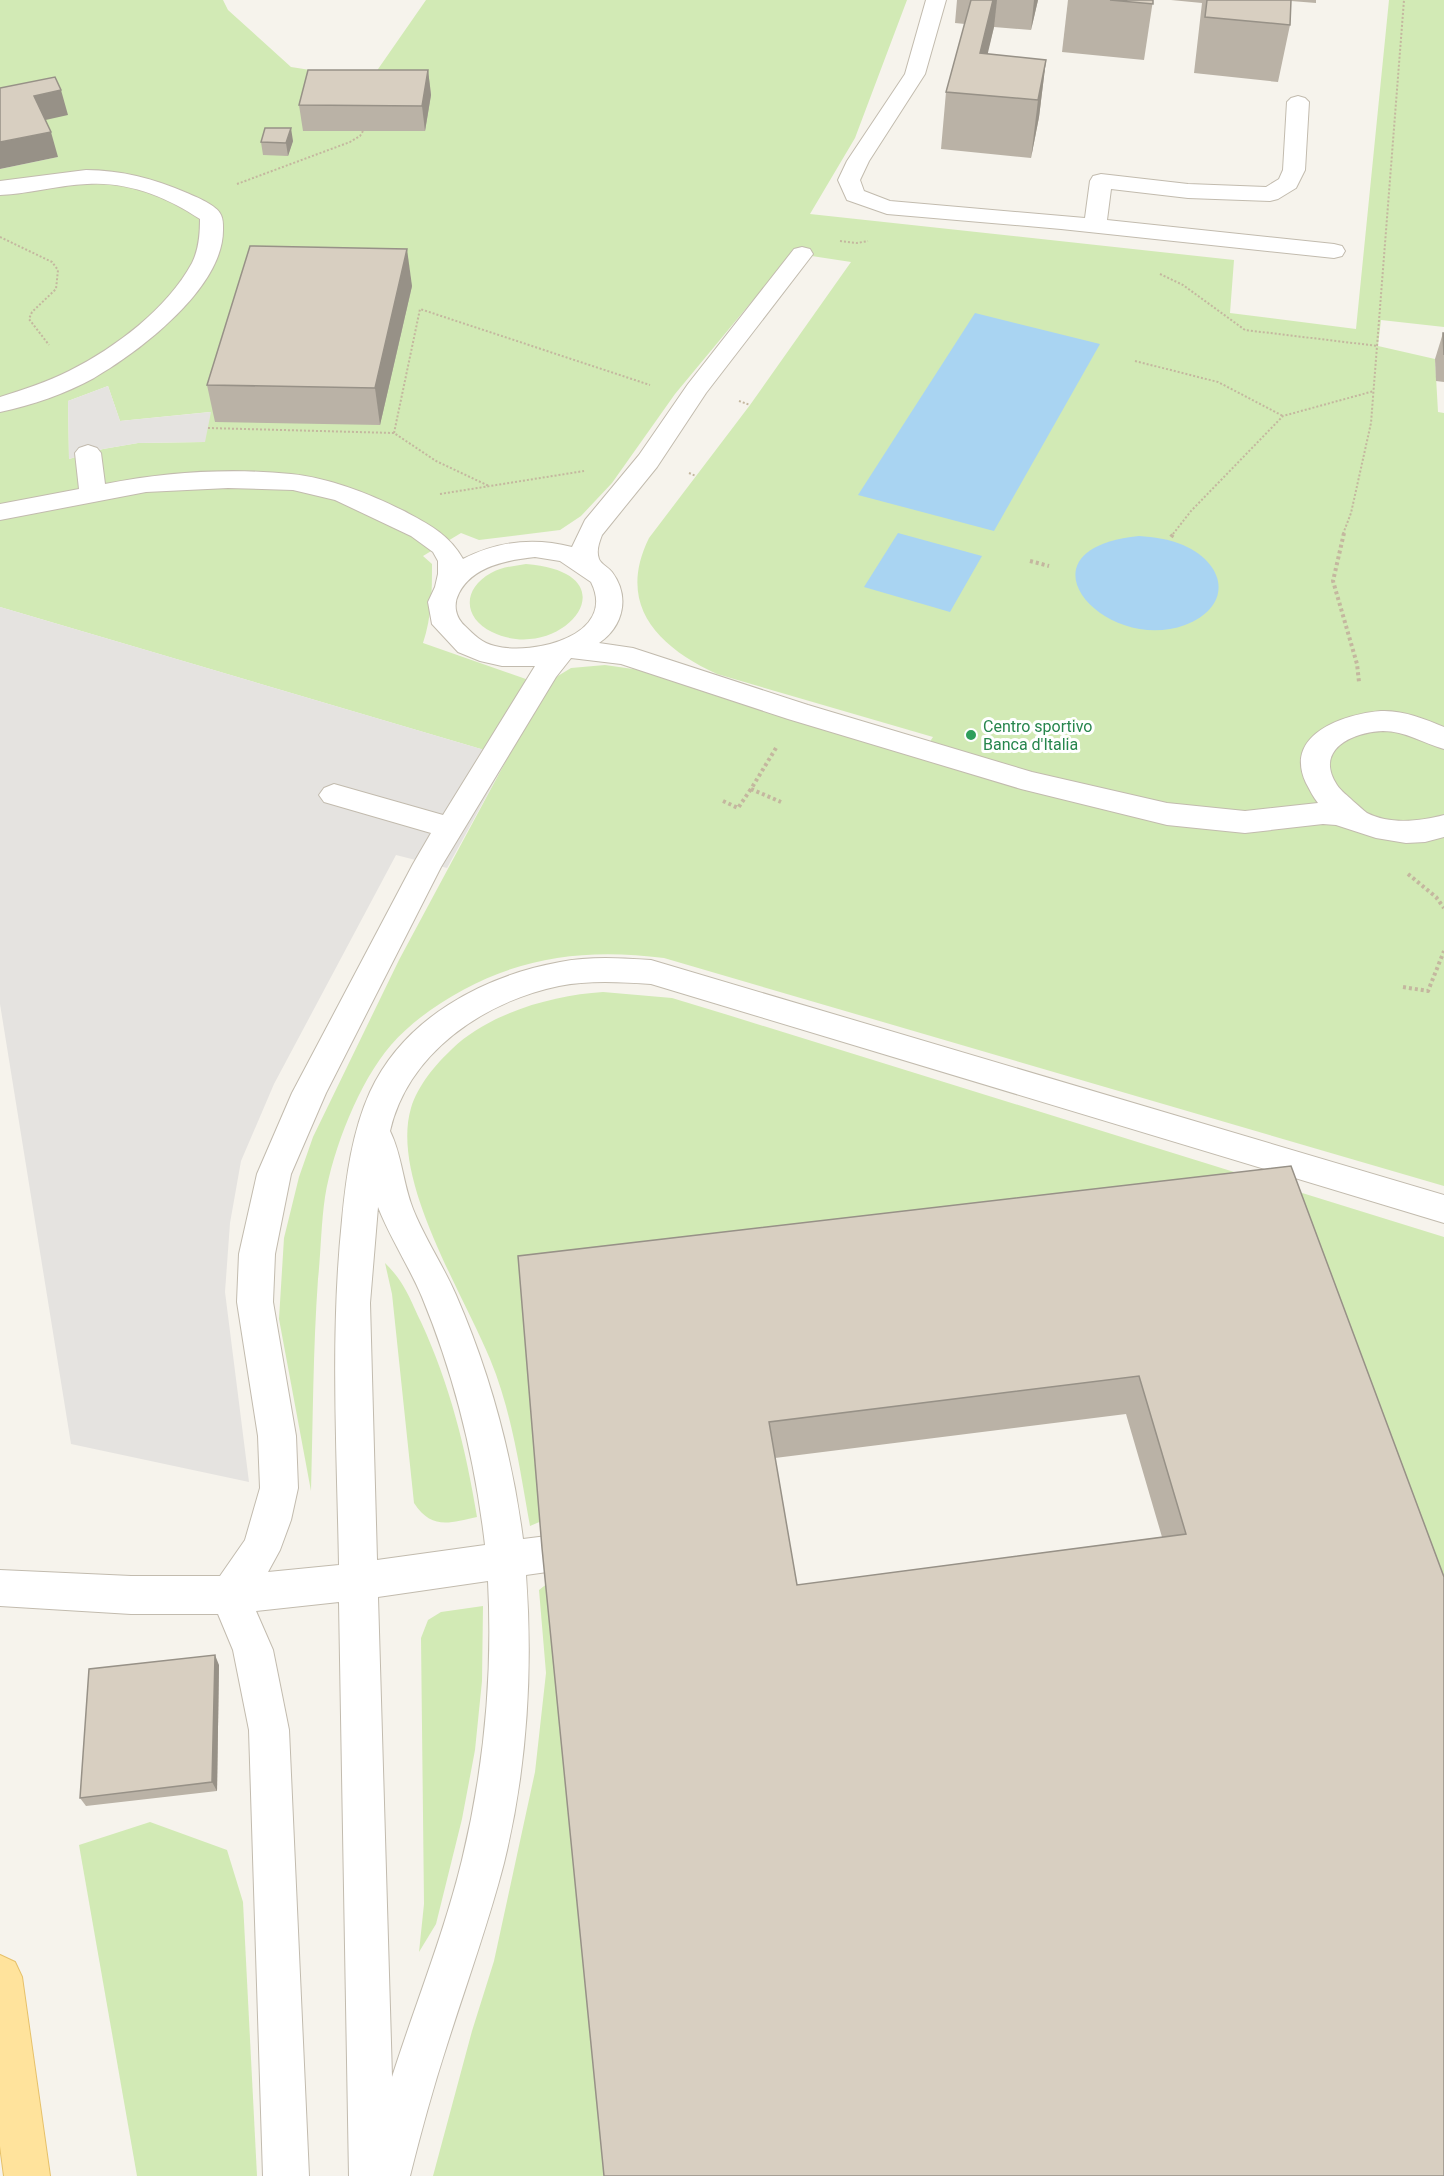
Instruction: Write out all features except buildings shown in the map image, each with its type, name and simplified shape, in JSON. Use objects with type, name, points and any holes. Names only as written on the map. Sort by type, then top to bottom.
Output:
[{"type":"main road","points":[[0,1977],[27,2176]]},
{"type":"lane","points":[[936,0],[915,74],[858,161],[849,180],[855,195],[887,207],[1095,225],[1334,251]]},
{"type":"lane","points":[[1095,225],[1101,181],[1238,194],[1270,194],[1288,183],[1294,170],[1298,102]]},
{"type":"lane","points":[[0,188],[112,176],[181,199],[212,216],[215,229],[211,250],[203,266],[172,306],[81,382],[0,405]]},
{"type":"lane","points":[[588,564],[583,554],[587,537],[594,526],[802,254]]},
{"type":"lane","points":[[88,453],[93,494]]},
{"type":"lane","points":[[0,512],[146,484],[228,480],[292,482],[343,494],[385,512],[420,530],[443,547],[466,553],[501,552],[524,548],[552,550],[570,555],[588,564],[603,578],[609,590],[610,601],[603,623],[586,640],[566,651],[536,686],[528,703],[428,864],[314,1083],[274,1174],[257,1254],[255,1302],[277,1436],[279,1488],[272,1520],[261,1550],[230,1595]]},
{"type":"lane","points":[[552,550],[573,543],[594,526]]},
{"type":"lane","points":[[443,547],[451,561],[451,574],[443,600],[442,614],[453,633],[470,647],[481,652],[517,658],[530,664],[536,672],[536,686]]},
{"type":"lane","points":[[448,586],[465,567],[501,552]]},
{"type":"lane","points":[[603,623],[605,634],[612,644],[644,661]]},
{"type":"lane","points":[[517,658],[566,651],[605,652],[644,661],[798,712],[1031,782],[1127,806],[1213,821],[1245,822],[1323,813],[1338,814],[1391,830],[1406,832],[1425,831],[1444,826]]},
{"type":"lane","points":[[1283,818],[1307,806],[1314,799],[1316,756],[1325,740],[1341,728],[1362,721],[1400,722],[1419,727],[1444,739]]},
{"type":"lane","points":[[1316,778],[1332,801],[1357,820]]},
{"type":"lane","points":[[334,795],[450,828]]},
{"type":"lane","points":[[372,2176],[352,1303],[361,1206],[375,1121],[385,1098],[410,1056],[442,1025],[481,1000],[532,981],[561,974],[590,971],[651,972],[1444,1209]]},
{"type":"lane","points":[[375,1121],[383,1170],[399,1218],[439,1295],[474,1392],[495,1481],[505,1560],[509,1635],[507,1710],[497,1791],[482,1863],[406,2103],[387,2176]]},
{"type":"lane","points":[[0,1588],[130,1595],[230,1595],[359,1581],[547,1554]]},
{"type":"lane","points":[[230,1595],[253,1650],[269,1730],[286,2176]]},
{"type":"path","points":[[1362,721],[1357,664],[1333,581],[1340,544],[1358,487],[1371,423],[1404,0]]},
{"type":"path","points":[[181,199],[282,169],[350,142],[360,136],[363,131]]},
{"type":"path","points":[[0,237],[52,262],[58,270],[56,289],[32,312],[29,319],[81,382]]},
{"type":"path","points":[[802,254],[813,243],[827,239],[857,243],[877,239]]},
{"type":"path","points":[[1158,273],[1186,288],[1228,321],[1245,330],[1378,346]]},
{"type":"path","points":[[394,433],[420,309],[691,399]]},
{"type":"path","points":[[1135,361],[1218,382],[1283,416]]},
{"type":"path","points":[[1172,537],[1191,511],[1283,416],[1374,391]]},
{"type":"path","points":[[208,428],[394,433],[436,461],[489,486]]},
{"type":"path","points":[[430,494],[575,472],[639,470]]},
{"type":"path","points":[[1030,561],[1048,566]]},
{"type":"path","points":[[723,801],[738,808],[798,712]]},
{"type":"path","points":[[751,789],[781,802]]},
{"type":"path","points":[[1403,987],[1428,991],[1444,951]]},
{"type":"green space","points":[[0,0],[223,0],[228,10],[291,67],[368,79],[376,72],[426,0],[907,0],[855,138],[810,214],[1234,260],[1230,313],[1356,329],[1389,0],[1444,0],[1444,327],[1381,320],[1378,346],[1435,359],[1438,412],[1444,413],[1444,1186],[664,958],[611,954],[560,957],[536,962],[487,978],[463,990],[415,1022],[398,1037],[379,1060],[349,1117],[334,1158],[325,1197],[315,1332],[311,1491],[279,1319],[284,1238],[299,1177],[313,1137],[399,960],[508,757],[0,607],[0,169],[58,157],[0,114]],"holes":[[[792,253],[851,262],[750,405],[649,538],[640,562],[637,584],[640,603],[648,621],[661,637],[696,663],[717,674],[933,737],[921,755],[640,670],[605,665],[571,668],[543,685],[423,643],[432,594],[432,564],[423,556],[461,533],[479,540],[560,530],[581,516],[612,483],[675,394]],[[108,386],[120,421],[210,412],[204,442],[138,443],[103,449],[69,459],[68,401]]]},
{"type":"green space","points":[[526,564],[560,571],[578,583],[583,598],[577,614],[563,628],[542,637],[518,639],[492,632],[482,626],[471,611],[471,595],[475,587],[495,571]]},
{"type":"green space","points":[[603,992],[672,998],[1444,1237],[1444,1633],[1275,1207],[530,1526],[514,1441],[498,1379],[420,1201],[411,1168],[407,1136],[411,1108],[423,1083],[440,1061],[467,1036],[484,1025],[523,1008],[564,997]]},
{"type":"green space","points":[[385,1263],[406,1291],[449,1393],[468,1467],[477,1517],[450,1522],[434,1521],[421,1512],[414,1503],[392,1294]]},
{"type":"green space","points":[[548,1583],[607,2176],[433,2176],[472,2031],[494,1961],[535,1772],[546,1673],[539,1590]]},
{"type":"green space","points":[[483,1606],[482,1681],[475,1750],[462,1819],[436,1924],[419,1952],[424,1904],[421,1638],[428,1620],[441,1612]]},
{"type":"green space","points":[[150,1822],[227,1850],[243,1902],[257,2176],[137,2176],[79,1845]]},
{"type":"shaded area","points":[[108,386],[120,421],[211,412],[205,442],[138,443],[103,449],[69,459],[68,401]]},
{"type":"shaded area","points":[[0,607],[508,757],[447,868],[396,855],[274,1084],[241,1161],[230,1223],[225,1292],[249,1482],[71,1444],[0,1004]]},
{"type":"water","points":[[975,313],[1100,344],[994,531],[858,495]]},
{"type":"water","points":[[898,533],[982,556],[950,612],[864,587]]},
{"type":"water","points":[[1139,536],[1178,543],[1198,553],[1209,563],[1216,574],[1218,585],[1217,597],[1211,608],[1185,625],[1154,630],[1126,626],[1101,613],[1083,597],[1076,578],[1080,560],[1101,545]]},
{"type":"place","name":"Centro sportivo Banca d'Italia","points":[[971,735]]}]
